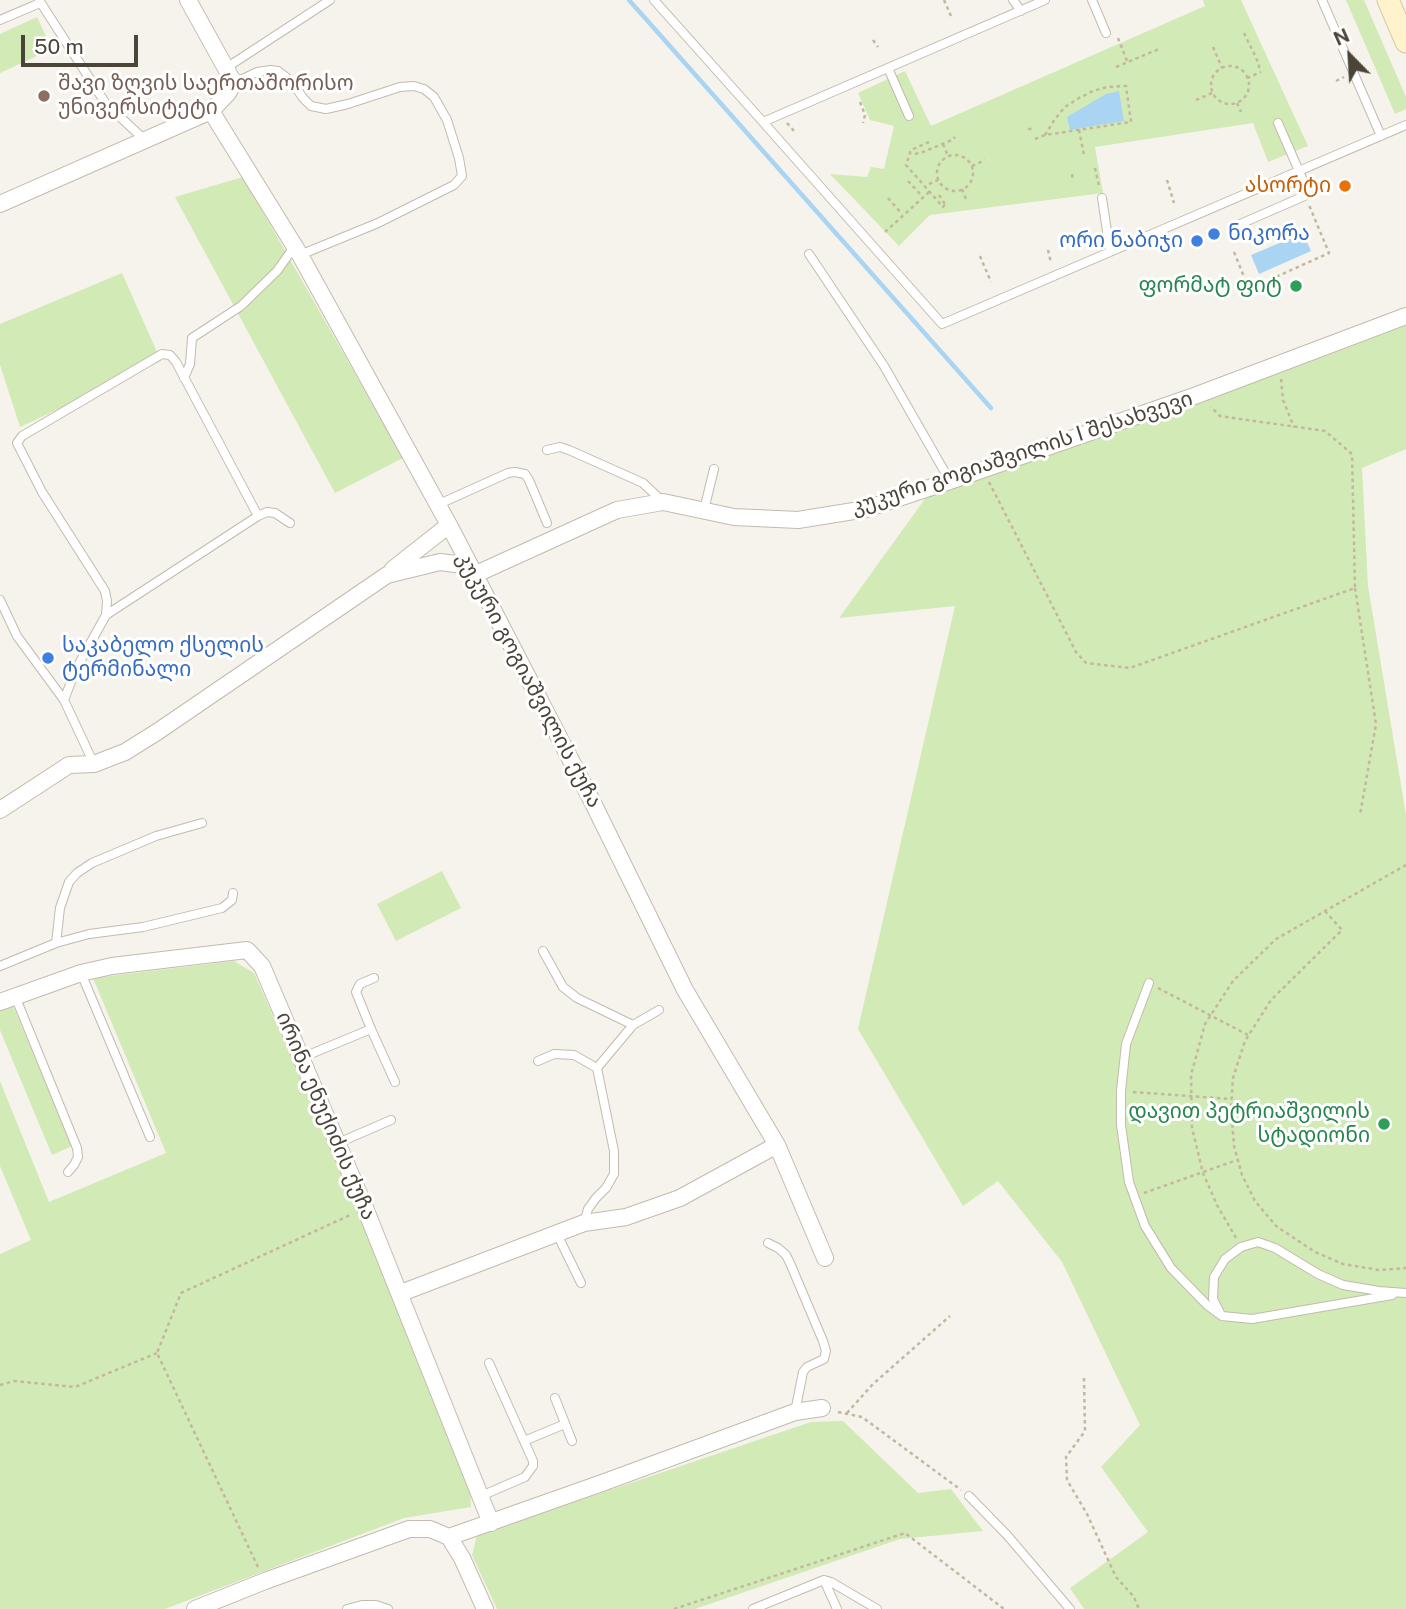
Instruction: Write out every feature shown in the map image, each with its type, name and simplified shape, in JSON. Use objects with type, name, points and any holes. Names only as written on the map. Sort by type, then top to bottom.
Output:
[{"type":"street","points":[[0,204],[211,111],[228,93],[234,83],[188,0]]},
{"type":"street","points":[[1396,11],[1406,41]]},
{"type":"street","name":"კუკური გოგიაშვილის ქუჩა","points":[[211,111],[297,251],[449,525],[592,801],[685,990],[777,1145],[825,1258]]},
{"type":"street","name":"კუკური გოგიაშვილის I შესახვევი","points":[[474,575],[617,510],[663,502],[734,517],[798,520],[866,509],[1197,395],[1406,316]]},
{"type":"street","points":[[0,810],[69,765],[94,764],[125,752],[157,732],[387,575],[449,525]]},
{"type":"street","points":[[387,575],[440,562],[463,565],[474,575]]},
{"type":"street","name":"ირინა ენუქიძის ქუჩა","points":[[8,999],[81,973],[146,961],[247,950],[262,966],[401,1293],[491,1523]]},
{"type":"street","points":[[401,1293],[584,1223],[626,1217],[680,1198],[777,1145]]},
{"type":"street","points":[[449,1537],[795,1412],[822,1408]]},
{"type":"street","points":[[195,1609],[410,1529],[430,1529],[449,1537],[462,1558],[485,1609]]},
{"type":"lane","points":[[226,68],[330,0]]},
{"type":"lane","points":[[654,0],[942,324],[1406,125]]},
{"type":"lane","points":[[1013,0],[1021,11]]},
{"type":"lane","points":[[763,122],[1045,0]]},
{"type":"lane","points":[[1092,0],[1106,33]]},
{"type":"lane","points":[[1322,0],[1381,136]]},
{"type":"lane","points":[[0,20],[39,1],[106,104],[146,141]]},
{"type":"lane","points":[[888,68],[909,117]]},
{"type":"lane","points":[[184,378],[190,364],[192,338],[241,306],[297,251],[396,215],[454,185],[462,176],[447,120],[434,97],[424,89],[414,86],[400,87],[326,109],[311,106],[292,82],[278,71],[257,72],[234,83]]},
{"type":"lane","points":[[1238,225],[1309,194],[1278,123]]},
{"type":"lane","points":[[1102,198],[1110,251]]},
{"type":"lane","points":[[809,254],[884,366],[950,481]]},
{"type":"lane","points":[[64,700],[76,669],[106,615],[107,601],[105,591],[42,492],[17,443],[22,436],[162,354],[170,355],[258,516]]},
{"type":"lane","points":[[547,450],[560,447],[569,450],[643,483],[663,502]]},
{"type":"lane","points":[[704,511],[713,469]]},
{"type":"lane","points":[[437,505],[515,471],[525,474],[529,480],[547,523]]},
{"type":"lane","points":[[106,615],[258,516],[267,512],[275,513],[290,523]]},
{"type":"lane","points":[[0,600],[16,636],[64,700],[94,764]]},
{"type":"lane","points":[[56,943],[60,908],[68,882],[77,873],[92,863],[156,836],[202,823]]},
{"type":"lane","points":[[0,966],[89,933],[144,926],[222,908],[232,900],[233,893]]},
{"type":"lane","points":[[543,951],[563,987],[577,998],[633,1025]]},
{"type":"lane","points":[[81,973],[150,1137]]},
{"type":"lane","points":[[374,978],[360,984],[356,992],[395,1082]]},
{"type":"lane","points":[[1149,983],[1126,1044],[1121,1125],[1129,1182],[1145,1226],[1171,1268],[1207,1305],[1222,1316],[1252,1319],[1406,1293]]},
{"type":"lane","points":[[8,999],[77,1148],[78,1157],[68,1172]]},
{"type":"lane","points":[[597,1068],[633,1025],[659,1010]]},
{"type":"lane","points":[[302,1058],[371,1029]]},
{"type":"lane","points":[[538,1060],[554,1054],[574,1055],[597,1068],[614,1152],[614,1174],[588,1209],[584,1223]]},
{"type":"lane","points":[[338,1143],[391,1120]]},
{"type":"lane","points":[[557,1234],[581,1283]]},
{"type":"lane","points":[[1222,1316],[1213,1299],[1214,1277],[1225,1259],[1241,1247],[1258,1242],[1275,1248],[1318,1274],[1343,1285],[1406,1293]]},
{"type":"lane","points":[[768,1243],[786,1255],[826,1351],[824,1359],[807,1367],[803,1372],[795,1412]]},
{"type":"lane","points":[[481,1496],[526,1477],[533,1466],[489,1363]]},
{"type":"lane","points":[[555,1398],[572,1441]]},
{"type":"lane","points":[[524,1441],[565,1424]]},
{"type":"lane","points":[[969,1496],[1007,1535],[1070,1609]]},
{"type":"lane","points":[[753,1609],[824,1580],[877,1609]]},
{"type":"lane","points":[[824,1580],[837,1609]]},
{"type":"lane","points":[[347,1609],[362,1605],[376,1605],[388,1609]]},
{"type":"path","points":[[944,0],[951,16]]},
{"type":"path","points":[[1244,33],[1252,43],[1260,70],[1247,78]]},
{"type":"path","points":[[873,40],[878,47]]},
{"type":"path","points":[[1213,47],[1222,68]]},
{"type":"path","points":[[1116,67],[1159,48]]},
{"type":"path","points":[[1228,66],[1240,69],[1247,78],[1248,90],[1237,103],[1223,103],[1212,93],[1211,81],[1222,68],[1228,66]]},
{"type":"path","points":[[1035,139],[1045,135],[1131,122],[1126,86],[1107,87],[1079,98],[1065,107],[1045,135]]},
{"type":"path","points":[[1196,100],[1212,93]]},
{"type":"path","points":[[860,102],[865,115],[863,123]]},
{"type":"path","points":[[1237,103],[1241,112]]},
{"type":"path","points":[[1028,129],[1034,128]]},
{"type":"path","points":[[1079,130],[1084,155]]},
{"type":"path","points":[[915,154],[956,137]]},
{"type":"path","points":[[929,142],[911,150],[906,165],[943,206],[945,204],[939,195]]},
{"type":"path","points":[[943,144],[948,156]]},
{"type":"path","points":[[948,156],[964,157],[972,166],[972,179],[962,189],[951,190],[939,180],[937,171],[948,156]]},
{"type":"path","points":[[972,166],[985,160]]},
{"type":"path","points":[[1096,168],[1099,186]]},
{"type":"path","points":[[1072,174],[1073,181]]},
{"type":"path","points":[[929,184],[939,180]]},
{"type":"path","points":[[1167,180],[1174,203]]},
{"type":"path","points":[[908,181],[923,197]]},
{"type":"path","points":[[962,189],[966,199]]},
{"type":"path","points":[[885,232],[929,191]]},
{"type":"path","points":[[1234,252],[1249,289],[1329,253],[1305,196]]},
{"type":"path","points":[[888,198],[903,215]]},
{"type":"path","points":[[1048,250],[1048,257],[1056,275]]},
{"type":"path","points":[[980,256],[991,282]]},
{"type":"path","points":[[1289,360],[1281,380],[1283,400],[1294,427]]},
{"type":"path","points":[[1197,395],[1220,416],[1325,431],[1353,454],[1355,588],[1376,724],[1360,815]]},
{"type":"path","points":[[983,470],[1076,652],[1086,663],[1130,668],[1355,588]]},
{"type":"path","points":[[1241,1247],[1217,1205],[1203,1173],[1192,1128],[1191,1075],[1205,1024],[1233,981],[1276,939],[1406,866]]},
{"type":"path","points":[[1325,911],[1342,930],[1271,1000],[1248,1035],[1233,1078],[1231,1099],[1234,1146],[1242,1175],[1255,1201],[1276,1226],[1315,1252],[1343,1264],[1379,1270],[1406,1268]]},
{"type":"path","points":[[1149,983],[1248,1035]]},
{"type":"path","points":[[1121,1091],[1231,1099]]},
{"type":"path","points":[[1135,1196],[1238,1159]]},
{"type":"path","points":[[0,1385],[14,1381],[75,1387],[157,1353],[181,1293],[365,1208]]},
{"type":"path","points":[[847,1413],[872,1385],[950,1316]]},
{"type":"path","points":[[157,1353],[265,1581]]},
{"type":"path","points":[[1084,1378],[1085,1431],[1066,1458],[1067,1480],[1087,1514],[1116,1577],[1134,1597],[1139,1609]]},
{"type":"path","points":[[822,1408],[862,1417],[969,1496]]},
{"type":"path","points":[[674,1609],[905,1533],[1004,1609]]},
{"type":"green space","points":[[1203,0],[1241,0],[1308,146],[1268,162],[1253,123],[1095,147],[1103,193],[930,215],[899,246],[830,174],[867,177],[871,167],[884,169],[894,126],[870,120],[858,93],[905,71],[931,126],[1205,6]]},
{"type":"green space","points":[[1346,0],[1364,0],[1406,97],[1406,109],[1395,114]]},
{"type":"green space","points":[[37,17],[52,49],[0,73],[0,34]]},
{"type":"green space","points":[[243,177],[403,458],[335,493],[175,197]]},
{"type":"green space","points":[[122,273],[161,361],[20,427],[0,365],[0,324]]},
{"type":"green space","points":[[1406,324],[1406,449],[1362,468],[1368,586],[1406,815],[1406,1609],[1084,1609],[1070,1588],[1148,1532],[1101,1467],[1140,1425],[1062,1262],[998,1181],[963,1206],[858,1029],[955,606],[839,618],[927,496]]},
{"type":"green space","points":[[442,871],[461,908],[396,941],[377,904]]},
{"type":"green space","points":[[234,961],[254,973],[377,1252],[470,1481],[471,1507],[404,1518],[165,1609],[0,1609],[0,1254],[31,1240],[0,1166],[0,1081],[49,1202],[166,1153],[93,978]]},
{"type":"green space","points":[[11,1001],[72,1146],[52,1155],[0,1030],[0,1005]]},
{"type":"green space","points":[[843,1421],[918,1493],[951,1489],[983,1531],[900,1539],[695,1609],[497,1609],[472,1555],[477,1535],[811,1422]]},
{"type":"water","points":[[1119,91],[1124,121],[1070,130],[1067,117],[1106,94]]},
{"type":"water","points":[[1303,233],[1311,251],[1259,274],[1251,255]]},
{"type":"waterway","points":[[629,0],[991,408]]},
{"type":"place","name":"შავი ზღვის საერთაშორისო უნივერსიტეტი","points":[[44,96]]},
{"type":"place","name":"ასორტი","points":[[1345,186]]},
{"type":"place","name":"ნიკორა","points":[[1214,234]]},
{"type":"place","name":"ორი ნაბიჯი","points":[[1197,241]]},
{"type":"place","name":"ფორმატ ფიტ","points":[[1296,286]]},
{"type":"place","name":"საკაბელო ქსელის ტერმინალი","points":[[48,658]]},
{"type":"place","name":"დავით პეტრიაშვილის სტადიონი","points":[[1384,1124]]}]
